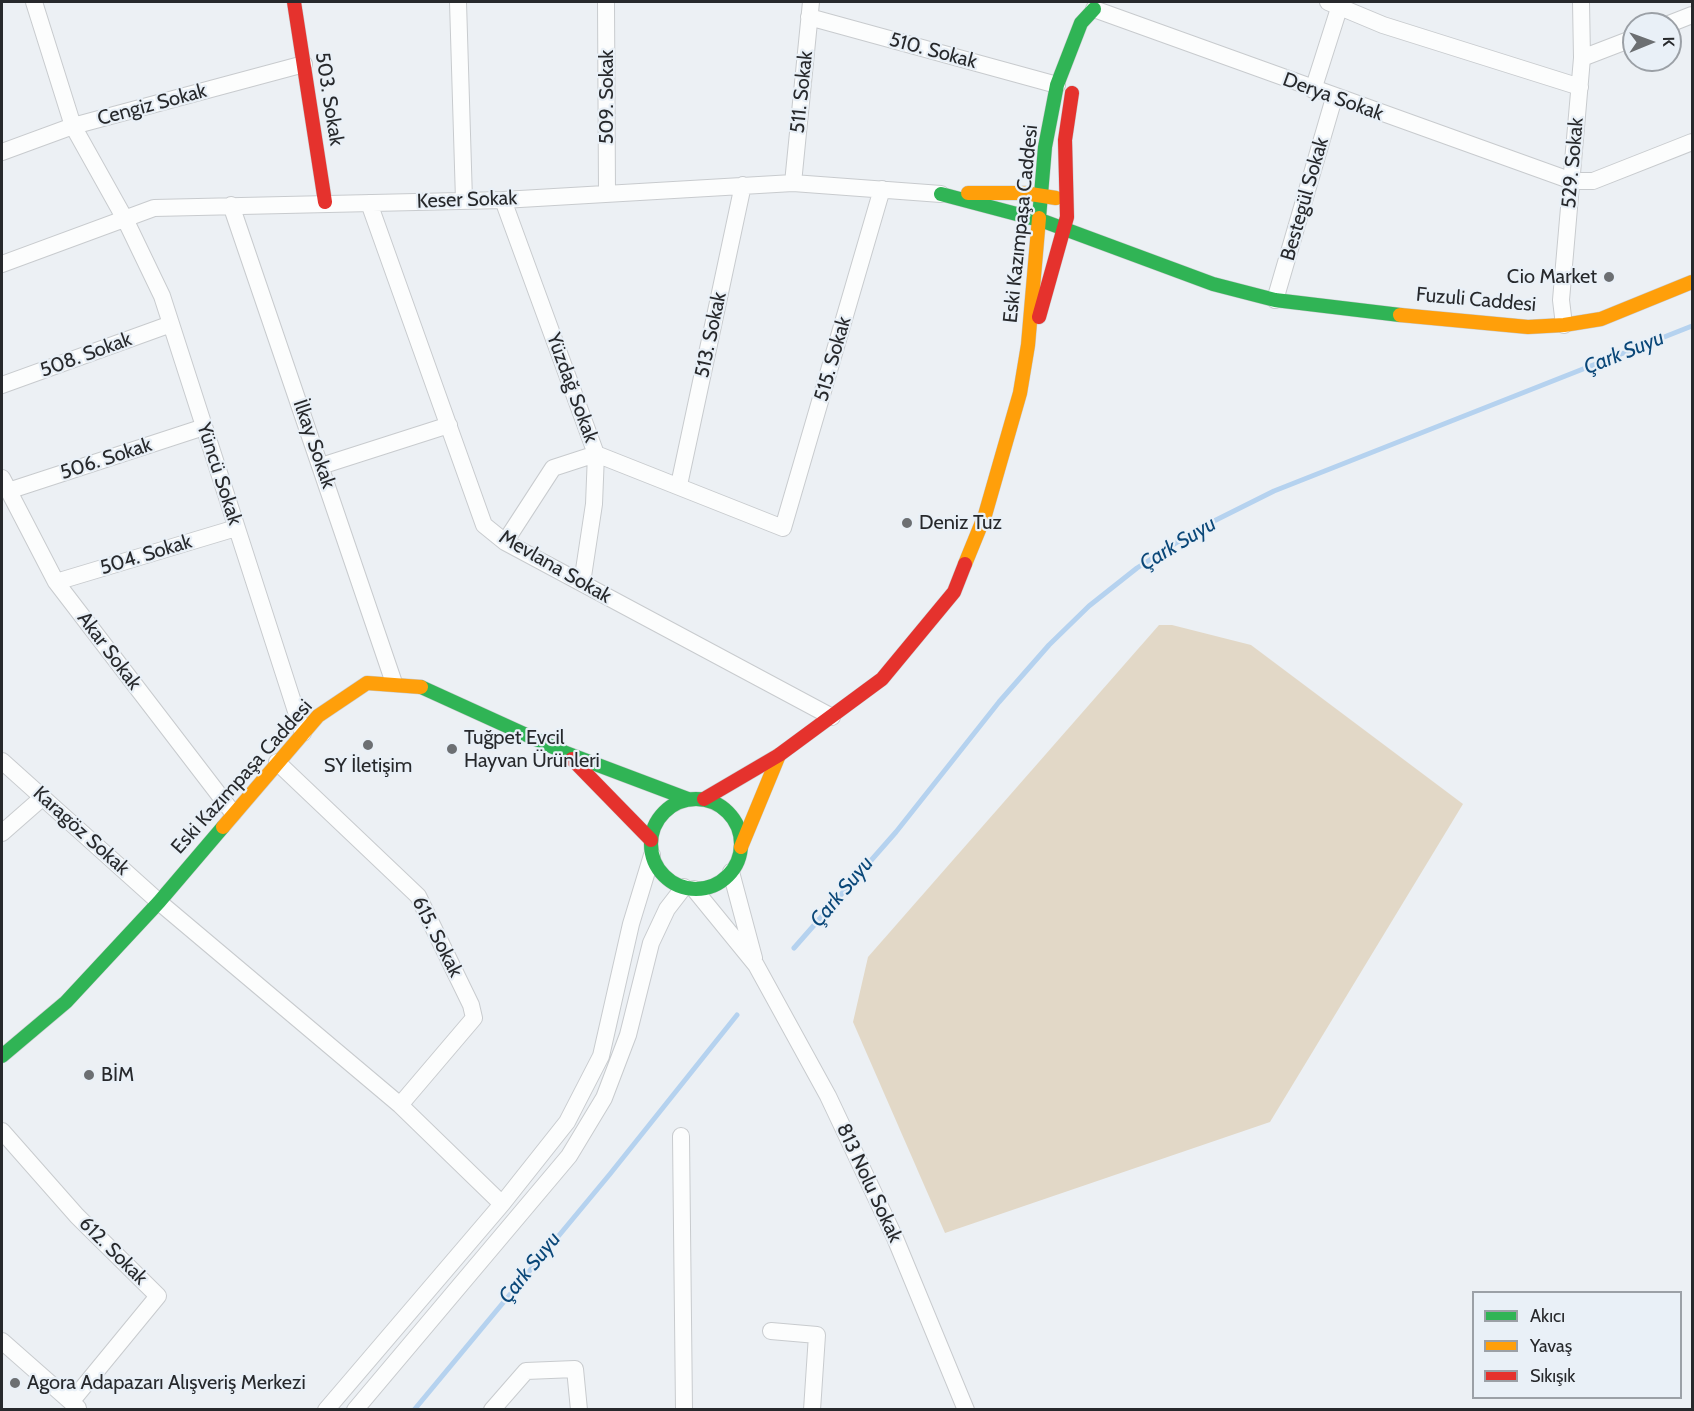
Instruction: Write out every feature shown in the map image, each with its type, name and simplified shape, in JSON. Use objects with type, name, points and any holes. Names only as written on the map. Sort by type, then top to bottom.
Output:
[{"type":"street","name":"Yüncü Sokak","points":[[34,2],[73,126],[125,219],[162,296],[303,733]]},
{"type":"street","name":"503. Sokak","points":[[294,2],[325,202]]},
{"type":"street","points":[[458,2],[464,200]]},
{"type":"street","name":"509. Sokak","points":[[606,2],[607,193]]},
{"type":"street","name":"529. Sokak","points":[[1564,325],[1561,300],[1582,58],[1581,2]]},
{"type":"street","points":[[1313,90],[1336,3],[1383,25],[1580,87]]},
{"type":"street","name":"Derya Sokak","points":[[1096,5],[1334,98],[1572,181]]},
{"type":"street","name":"Eski Kazımpaşa Caddesi","points":[[1029,345],[1047,296],[1064,230],[1067,204],[1065,140],[1077,73],[1091,31],[1096,5]]},
{"type":"street","name":"Eski Kazımpaşa Caddesi","points":[[704,799],[779,755],[882,679],[954,592],[985,515],[1020,393],[1029,345],[1037,220],[1045,147],[1058,86],[1082,23],[1096,5]]},
{"type":"street","name":"510. Sokak","points":[[810,9],[1058,86]]},
{"type":"street","name":"511. Sokak","points":[[793,183],[810,9]]},
{"type":"street","points":[[1582,58],[1622,43]]},
{"type":"street","name":"Cengiz Sokak","points":[[2,152],[73,126],[304,64]]},
{"type":"street","name":"Bestegül Sokak","points":[[1275,300],[1334,98]]},
{"type":"street","points":[[1572,181],[1593,181],[1692,142]]},
{"type":"street","name":"Keser Sokak","points":[[2,264],[154,208],[325,202],[503,200],[793,183],[941,194]]},
{"type":"street","name":"513. Sokak","points":[[679,485],[743,185]]},
{"type":"street","name":"515. Sokak","points":[[783,528],[882,189]]},
{"type":"street","points":[[941,194],[993,192],[1040,195],[1056,198],[1067,204],[1081,217]]},
{"type":"street","points":[[941,194],[1037,220],[1213,284],[1251,292]]},
{"type":"street","name":"Yüzdağ Sokak","points":[[503,200],[596,454],[783,528]]},
{"type":"street","name":"Mevlana Sokak","points":[[369,203],[484,525],[505,542],[832,717]]},
{"type":"street","name":"İlkay Sokak","points":[[231,205],[394,683]]},
{"type":"street","points":[[1121,235],[1214,273],[1251,292]]},
{"type":"street","name":"Fuzuli Caddesi","points":[[1251,292],[1275,300],[1528,327],[1564,325],[1601,319],[1692,282]]},
{"type":"street","name":"508. Sokak","points":[[2,385],[171,324]]},
{"type":"street","points":[[321,466],[449,425]]},
{"type":"street","name":"506. Sokak","points":[[5,484],[204,427]]},
{"type":"street","points":[[505,542],[553,468],[596,454],[594,504],[582,584]]},
{"type":"street","name":"Akar Sokak","points":[[5,484],[56,582],[233,813]]},
{"type":"street","name":"504. Sokak","points":[[56,582],[236,528]]},
{"type":"street","name":"Eski Kazımpaşa Caddesi","points":[[2,1056],[66,1002],[159,902],[318,716],[367,683],[416,685],[566,753],[688,799]]},
{"type":"street","name":"Eski Kazımpaşa Caddesi","points":[[566,753],[651,848]]},
{"type":"street","points":[[355,1410],[569,1156],[604,1098],[628,1035],[651,943],[667,909],[689,888],[721,881],[731,872],[779,755]]},
{"type":"street","name":"Karagöz Sokak","points":[[2,761],[159,902]]},
{"type":"street","name":"615. Sokak","points":[[277,762],[418,896],[471,1005],[474,1018],[400,1105]]},
{"type":"street","points":[[2,833],[43,797]]},
{"type":"street","points":[[326,1410],[502,1204],[567,1122],[601,1056],[651,848],[654,826],[663,813],[674,804],[688,799],[704,799],[727,811],[740,834],[740,848]]},
{"type":"street","points":[[651,848],[659,869],[670,881],[689,888],[756,965]]},
{"type":"street","points":[[731,872],[756,965]]},
{"type":"street","points":[[159,902],[400,1105],[502,1204]]},
{"type":"street","name":"813 Nolu Sokak","points":[[756,965],[838,1116],[895,1238],[966,1410]]},
{"type":"street","name":"612. Sokak","points":[[2,1131],[77,1216],[158,1296],[75,1406]]},
{"type":"street","points":[[681,1136],[684,1410]]},
{"type":"street","points":[[771,1331],[817,1335],[812,1410]]},
{"type":"street","points":[[2,1341],[75,1406]]},
{"type":"street","points":[[492,1410],[526,1371],[575,1369],[579,1410]]},
{"type":"shaded area","points":[[1159,625],[1172,625],[1251,645],[1463,804],[1270,1122],[945,1233],[853,1022],[868,957]]},
{"type":"waterway","name":"Çark Suyu","points":[[794,948],[896,832],[999,702],[1049,645],[1089,606],[1137,568],[1198,529],[1274,491],[1692,326]]},
{"type":"waterway","name":"Çark Suyu","points":[[414,1410],[610,1174],[737,1015]]},
{"type":"traffic: fast","points":[[1039,218],[1045,147],[1057,85],[1081,23],[1094,9]]},
{"type":"traffic: fast","points":[[941,194],[1043,221],[1213,284],[1275,300],[1400,315]]},
{"type":"traffic: fast","points":[[421,687],[566,753],[688,799]]},
{"type":"traffic: fast","points":[[696,799],[713,803],[728,812],[737,827],[741,844],[737,861],[728,876],[713,885],[696,889],[679,885],[664,876],[655,861],[651,844],[655,827],[664,812],[679,803],[696,799]]},
{"type":"traffic: fast","points":[[2,1056],[66,1002],[159,902],[223,827]]},
{"type":"traffic: slow","points":[[968,193],[1024,193],[1056,198]]},
{"type":"traffic: slow","points":[[965,564],[985,515],[1020,393],[1028,345],[1039,218]]},
{"type":"traffic: slow","points":[[1400,315],[1528,327],[1564,325],[1601,319],[1692,282]]},
{"type":"traffic: slow","points":[[223,827],[318,716],[367,683],[421,687]]},
{"type":"traffic: slow","points":[[741,847],[779,755]]},
{"type":"traffic: jam","points":[[294,2],[325,202]]},
{"type":"traffic: jam","points":[[1039,317],[1067,217],[1065,140],[1072,93]]},
{"type":"traffic: jam","points":[[704,799],[779,755],[882,679],[954,592],[965,564]]},
{"type":"traffic: jam","points":[[572,759],[651,840]]},
{"type":"place","name":"Cio Market","points":[[1609,277]]},
{"type":"place","name":"Deniz Tuz","points":[[907,523]]},
{"type":"place","name":"SY İletişim","points":[[368,745]]},
{"type":"place","name":"Tuğpet Evcil Hayvan Ürünleri","points":[[452,749]]},
{"type":"place","name":"BİM","points":[[89,1075]]},
{"type":"place","name":"Agora Adapazarı Alışveriş Merkezi","points":[[15,1383]]}]
